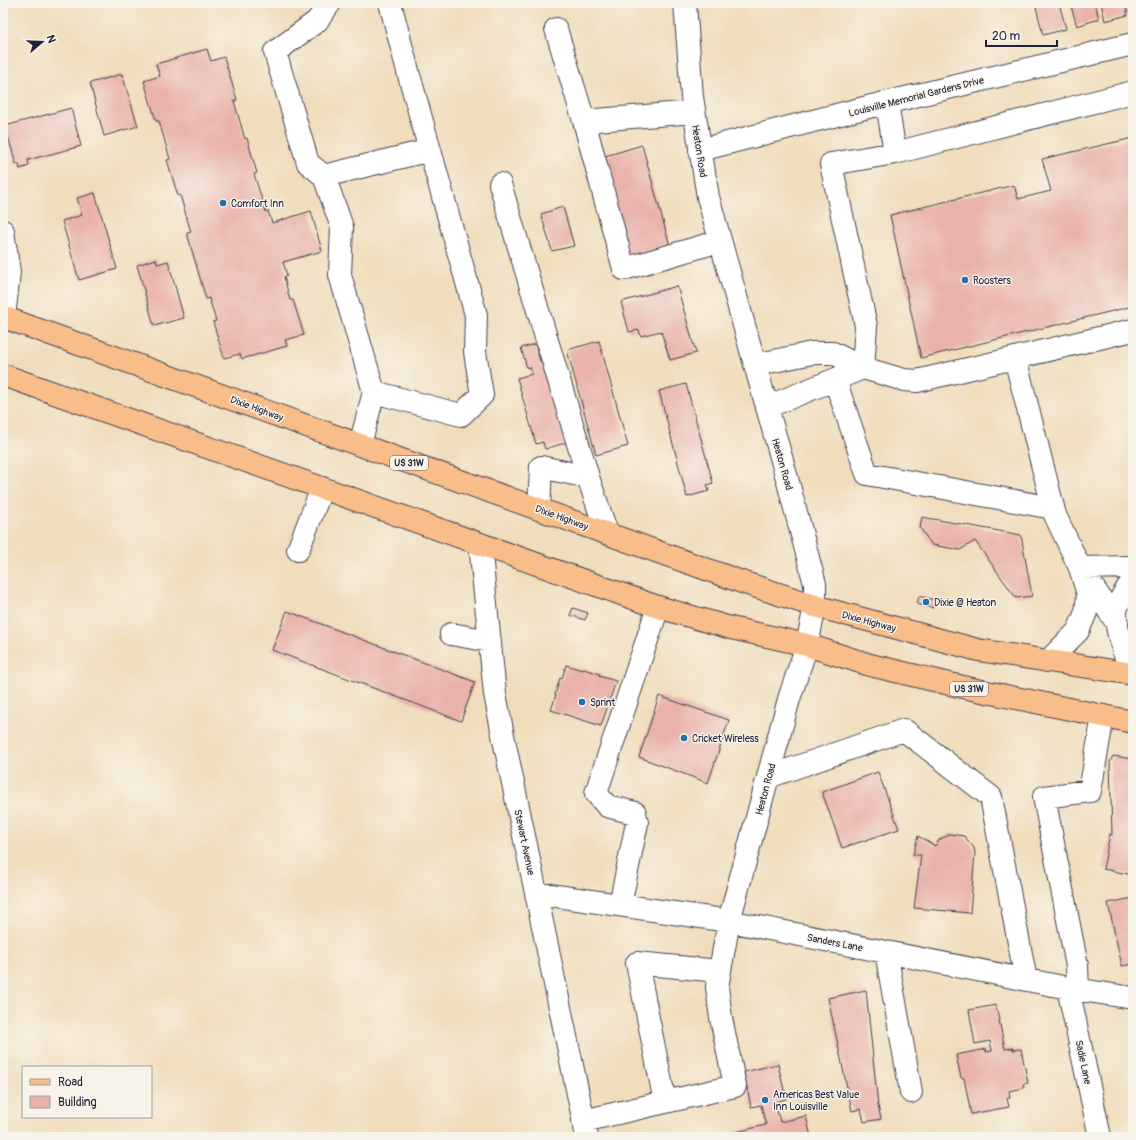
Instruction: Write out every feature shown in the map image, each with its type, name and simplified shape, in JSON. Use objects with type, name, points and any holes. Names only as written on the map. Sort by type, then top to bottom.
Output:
[{"type":"main road","name":"Dixie Highway","points":[[4,319],[815,606],[978,650],[1132,674]]},
{"type":"main road","name":"US 31W","points":[[3,375],[658,607],[731,628],[807,645],[870,665],[945,683],[1133,722]]},
{"type":"street","points":[[330,3],[317,21],[275,52],[308,163],[324,176],[342,227],[340,275],[374,392],[360,445]]},
{"type":"street","points":[[374,392],[461,415],[482,395],[475,352],[476,316],[390,3]]},
{"type":"street","name":"Heaton Road","points":[[664,1102],[735,1086],[721,1018],[717,987],[729,921],[789,699],[807,645],[815,606],[815,584],[708,197],[692,97],[685,3]]},
{"type":"street","points":[[556,29],[584,121],[624,269],[720,241]]},
{"type":"street","name":"Louisville Memorial Gardens Drive","points":[[700,150],[1133,44]]},
{"type":"street","points":[[863,368],[866,326],[831,164],[895,154],[1133,92]]},
{"type":"street","points":[[887,103],[895,154]]},
{"type":"street","points":[[584,121],[694,112]]},
{"type":"street","points":[[324,176],[430,150]]},
{"type":"street","points":[[500,184],[588,477],[607,533]]},
{"type":"street","points":[[3,231],[9,272],[4,319]]},
{"type":"street","points":[[755,365],[812,353],[833,353],[863,368],[904,380],[917,381],[1133,330]]},
{"type":"street","points":[[1015,358],[1054,515],[1080,568],[1117,623]]},
{"type":"street","points":[[766,407],[863,368]]},
{"type":"street","points":[[835,380],[867,474],[1053,508]]},
{"type":"street","points":[[539,509],[541,467],[588,477]]},
{"type":"street","points":[[298,550],[322,488]]},
{"type":"street","name":"Stewart Avenue","points":[[480,544],[495,694],[585,1129]]},
{"type":"street","points":[[1080,568],[1133,567]]},
{"type":"street","points":[[1048,661],[1078,631],[1086,612],[1088,594],[1080,568]]},
{"type":"street","points":[[1132,674],[1121,642],[1116,609],[1122,596],[1133,580]]},
{"type":"street","points":[[620,905],[637,823],[635,813],[607,806],[596,793],[658,607]]},
{"type":"street","points":[[451,634],[490,641]]},
{"type":"street","name":"Sadie Lane","points":[[1100,1137],[1073,988],[1077,966],[1044,797],[1090,791],[1103,716]]},
{"type":"street","points":[[768,777],[904,730],[992,797],[1026,980]]},
{"type":"street","name":"Sanders Lane","points":[[536,893],[729,921],[1026,980],[1133,998]]},
{"type":"street","points":[[886,952],[911,1092]]},
{"type":"street","points":[[585,1129],[664,1102],[637,963],[720,971]]},
{"type":"building","points":[[1035,3],[1059,3],[1066,29],[1043,35]]},
{"type":"building","points":[[1070,3],[1095,3],[1099,19],[1077,26]]},
{"type":"building","points":[[1101,3],[1125,3],[1128,15],[1105,21]]},
{"type":"building","name":"Comfort Inn","points":[[207,49],[211,61],[224,57],[237,100],[234,101],[257,173],[254,174],[266,212],[268,211],[272,223],[311,211],[322,251],[283,262],[287,276],[284,277],[290,300],[293,300],[304,335],[285,340],[287,346],[242,359],[240,354],[224,358],[213,322],[216,321],[209,298],[206,299],[187,233],[191,232],[180,195],[178,196],[167,160],[170,159],[159,121],[156,121],[144,81],[160,76],[156,64]]},
{"type":"building","points":[[122,74],[138,126],[104,136],[90,83]]},
{"type":"building","points":[[71,108],[81,146],[28,160],[29,166],[20,169],[19,164],[16,164],[5,126]]},
{"type":"building","points":[[1133,138],[1133,306],[921,358],[890,215],[1014,185],[1018,199],[1051,191],[1042,159]]},
{"type":"building","points":[[642,145],[671,250],[629,256],[602,157]]},
{"type":"building","points":[[95,193],[117,269],[79,280],[62,221],[82,215],[77,198]]},
{"type":"building","points":[[563,207],[574,246],[552,251],[541,214]]},
{"type":"building","points":[[156,259],[157,264],[168,261],[184,318],[154,326],[137,265]]},
{"type":"building","points":[[677,286],[696,353],[670,360],[661,331],[641,336],[639,330],[629,332],[621,302]]},
{"type":"building","points":[[599,341],[628,446],[596,455],[567,350]]},
{"type":"building","points":[[535,344],[540,361],[545,360],[571,441],[545,449],[543,442],[536,444],[517,378],[532,374],[530,367],[527,368],[521,348]]},
{"type":"building","points":[[686,384],[713,483],[707,485],[709,491],[687,497],[659,391]]},
{"type":"building","points":[[922,517],[1021,535],[1032,596],[1016,598],[975,541],[960,550],[932,545],[920,528]]},
{"type":"building","name":"Dixie @ Heaton","points":[[919,596],[934,600],[933,608],[917,604]]},
{"type":"building","points":[[573,608],[588,613],[585,620],[570,615]]},
{"type":"building","points":[[287,611],[475,682],[461,721],[272,650]]},
{"type":"building","name":"Sprint","points":[[566,665],[600,674],[599,676],[616,681],[601,726],[551,710],[560,678],[562,679]]},
{"type":"building","name":"Cricket Wireless","points":[[659,696],[729,720],[708,783],[639,757]]},
{"type":"building","points":[[1113,756],[1133,759],[1133,875],[1103,869],[1110,834],[1112,835],[1110,762]]},
{"type":"building","points":[[878,772],[899,829],[842,848],[822,792]]},
{"type":"building","points":[[950,834],[964,836],[974,848],[975,853],[970,913],[914,908],[921,855],[913,855],[918,836],[935,846],[939,840]]},
{"type":"building","points":[[1133,898],[1133,964],[1122,966],[1108,903]]},
{"type":"building","points":[[866,990],[878,1106],[881,1119],[864,1122],[861,1109],[852,1111],[828,998]]},
{"type":"building","points":[[996,1005],[1005,1049],[1021,1049],[1028,1083],[1023,1084],[1024,1088],[1009,1091],[1010,1098],[1007,1098],[1009,1107],[971,1114],[964,1078],[961,1078],[956,1055],[986,1049],[986,1052],[992,1051],[990,1041],[975,1044],[969,1010]]},
{"type":"building","name":"Americas Best Value Inn Louisville","points":[[778,1064],[786,1099],[775,1102],[780,1122],[806,1116],[811,1137],[714,1137],[766,1125],[761,1105],[751,1107],[744,1072]]},
{"type":"place","name":"Comfort Inn","points":[[223,203]]},
{"type":"place","name":"Roosters","points":[[965,280]]},
{"type":"place","name":"Dixie @ Heaton","points":[[926,602]]},
{"type":"place","name":"Sprint","points":[[582,702]]},
{"type":"place","name":"Cricket Wireless","points":[[684,738]]},
{"type":"place","name":"Americas Best Value Inn Louisville","points":[[765,1100]]}]
